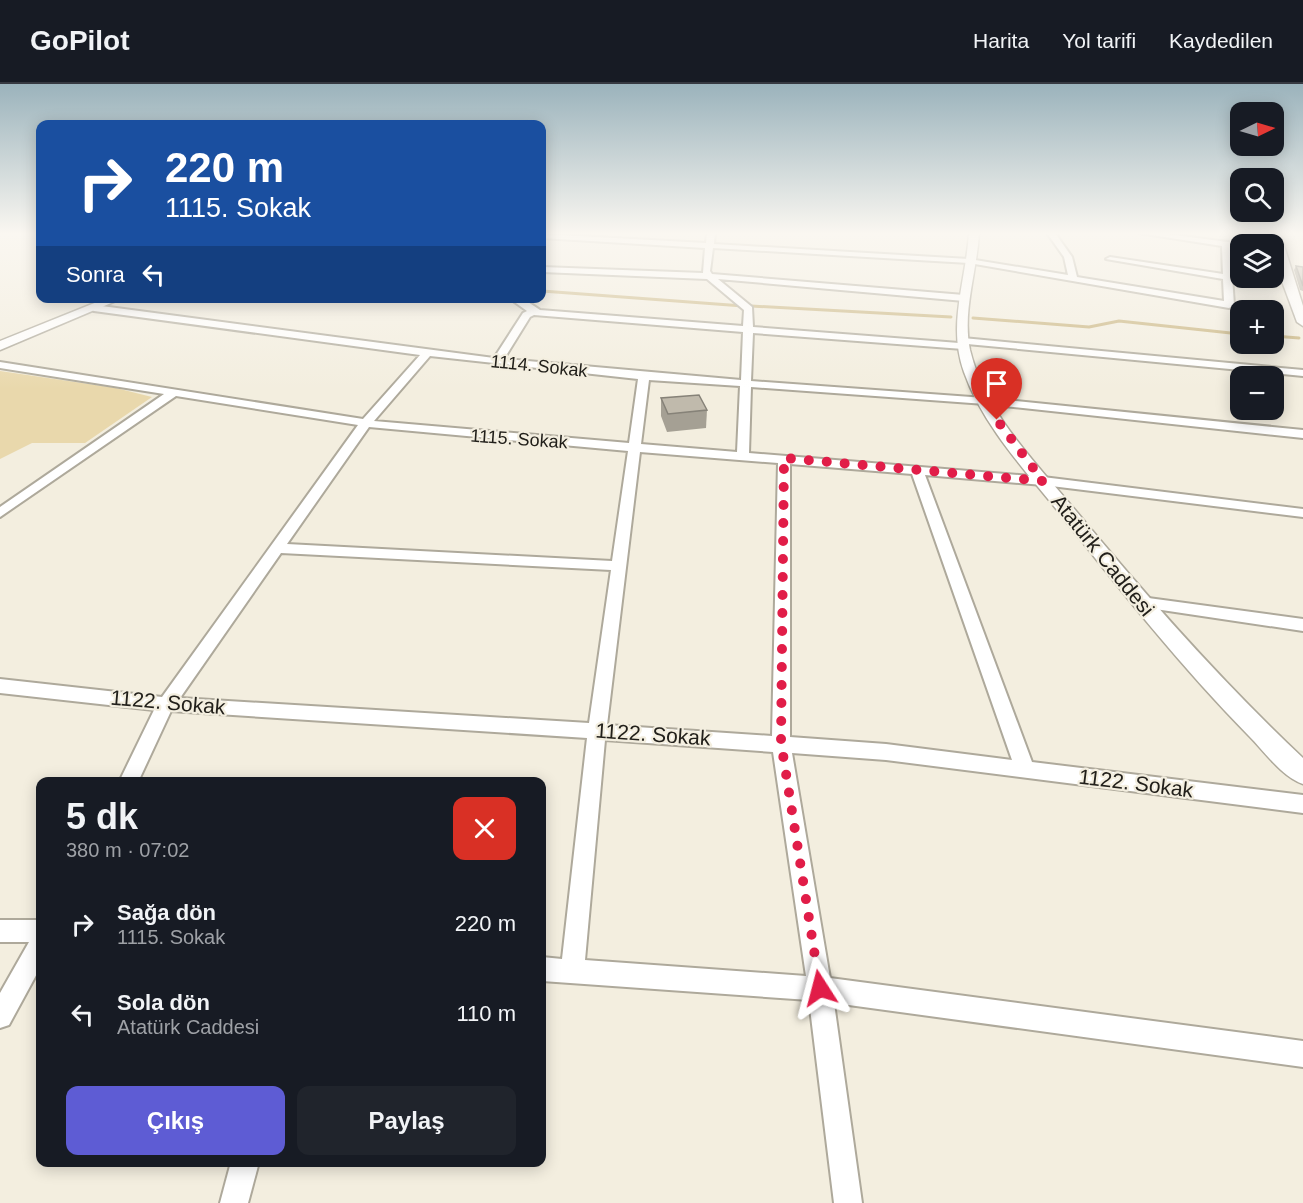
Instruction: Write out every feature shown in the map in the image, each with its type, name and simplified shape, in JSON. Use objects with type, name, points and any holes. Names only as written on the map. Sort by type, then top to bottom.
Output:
[{"type":"street","points":[[721,285],[748,307],[743,455]]},
{"type":"street","points":[[816,285],[964,298]]},
{"type":"street","name":"Atatürk Caddesi","points":[[966,285],[963,343],[970,370],[985,401],[1043,481],[1141,602],[1198,668],[1303,774]]},
{"type":"street","points":[[1105,285],[1229,305],[1228,285]]},
{"type":"street","points":[[1290,285],[1302,316]]},
{"type":"street","points":[[0,346],[106,303]]},
{"type":"street","points":[[526,303],[534,312]]},
{"type":"street","name":"1114. Sokak","points":[[94,308],[497,362],[644,376],[985,401],[1303,434]]},
{"type":"street","points":[[497,362],[526,315],[534,312],[749,330],[963,343],[1303,373]]},
{"type":"street","points":[[130,777],[166,704],[365,424],[426,354]]},
{"type":"street","name":"1115. Sokak","points":[[0,365],[365,424],[503,438],[784,458],[1043,481],[1303,513]]},
{"type":"street","points":[[572,971],[597,730],[644,376]]},
{"type":"street","points":[[0,513],[172,394]]},
{"type":"street","points":[[784,458],[781,742],[820,988],[848,1203]]},
{"type":"street","points":[[917,471],[1025,768]]},
{"type":"street","points":[[277,548],[619,566]]},
{"type":"street","points":[[1141,602],[1303,625]]},
{"type":"street","name":"1122. Sokak","points":[[0,686],[166,704],[781,742],[1025,768],[1303,804]]},
{"type":"street","points":[[0,931],[36,931]]},
{"type":"street","points":[[0,1016],[36,953]]},
{"type":"street","points":[[546,969],[820,988],[1303,1054]]},
{"type":"street","points":[[234,1203],[244,1167]]},
{"type":"shaded area","points":[[0,371],[116,388],[152,397],[85,443],[32,443],[0,459]]},
{"type":"building","points":[[699,395],[707,410],[668,414],[661,398]]},
{"type":"waterway","points":[[546,291],[743,306]]},
{"type":"waterway","points":[[751,306],[951,317]]},
{"type":"waterway","points":[[973,318],[1089,327],[1119,321],[1230,333]]},
{"type":"waterway","points":[[1284,337],[1299,338]]},
{"type":"route","points":[[820,988],[781,742],[784,458],[1043,481],[997,420]]}]
